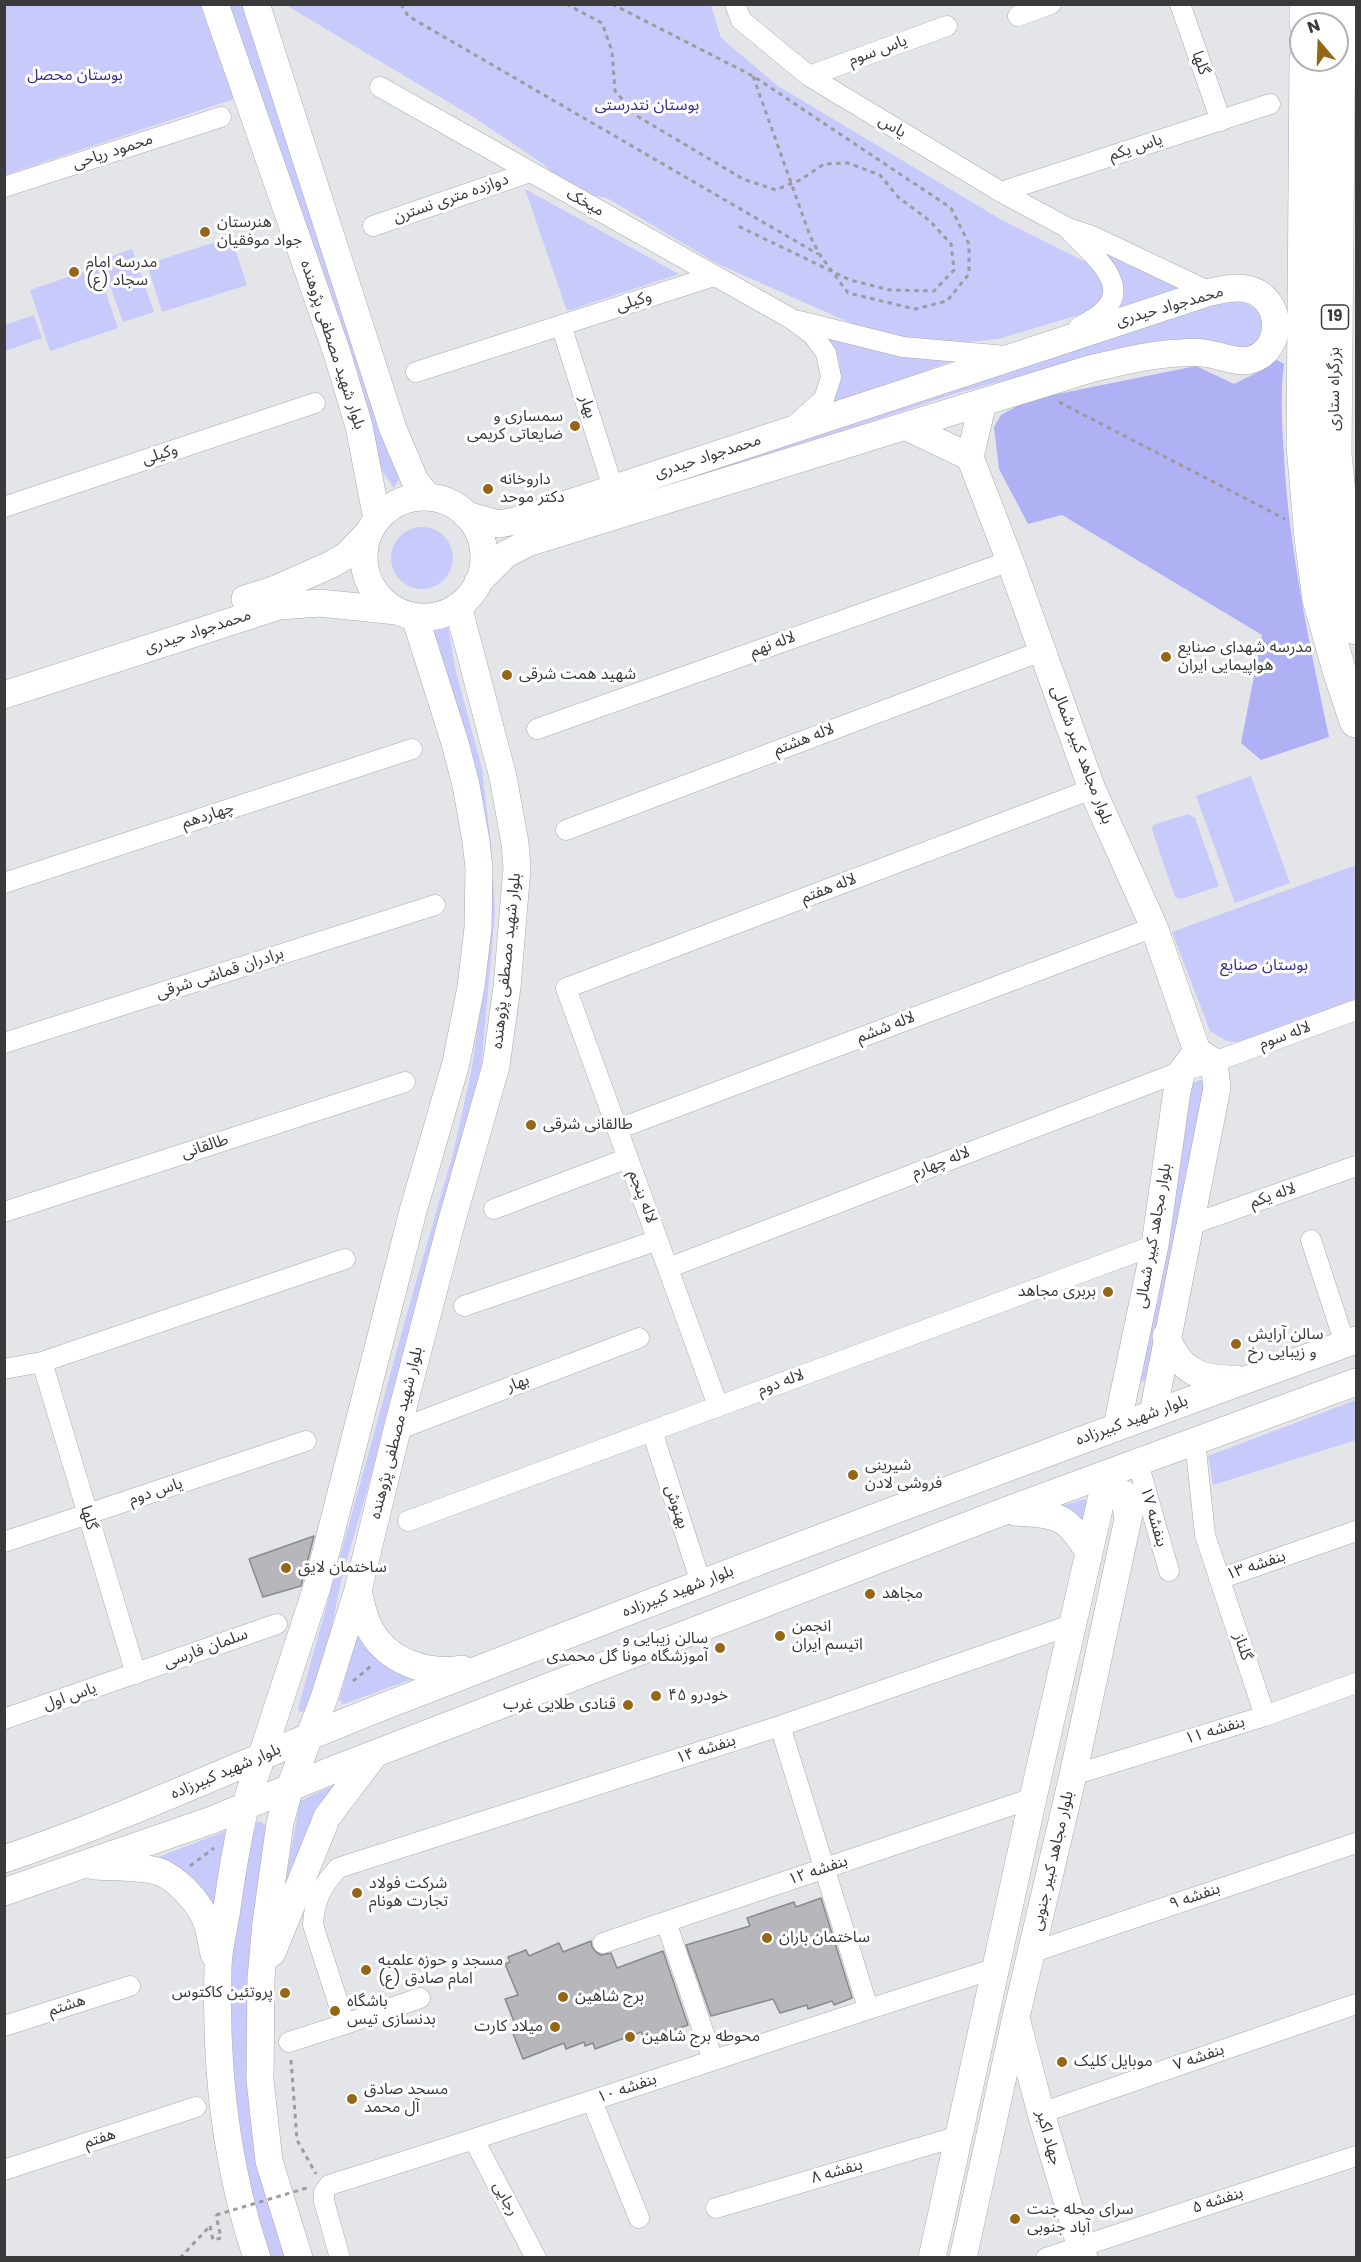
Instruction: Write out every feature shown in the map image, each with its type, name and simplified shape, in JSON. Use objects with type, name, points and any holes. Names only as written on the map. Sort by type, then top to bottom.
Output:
[{"type":"highway","name":"بزرگراه ستاری","points":[[1339,4],[1335,454],[1346,569],[1356,628]]},
{"type":"highway","points":[[1306,72],[1303,446],[1310,531],[1319,599],[1356,722]]},
{"type":"main road","name":"بلوار شهید مصطفی پژوهنده","points":[[215,4],[359,426],[373,526]]},
{"type":"main road","name":"بلوار شهید مصطفی پژوهنده","points":[[256,4],[393,429],[415,481],[428,497]]},
{"type":"main road","name":"محمدجواد حیدری","points":[[466,515],[500,524],[1210,292],[1235,288],[1247,289],[1259,293],[1274,312],[1276,324],[1274,337],[1269,347],[1259,356],[1248,361],[1208,353],[1140,357],[1031,387],[530,543],[506,554],[478,582]]},
{"type":"main road","points":[[905,426],[970,457],[983,402]]},
{"type":"main road","name":"بلوار مجاهد کبیر شمالی","points":[[970,457],[1092,789],[1154,927],[1198,1061],[1216,1088],[1153,1413]]},
{"type":"main road","points":[[428,497],[449,503],[466,515],[477,529],[483,546],[483,565],[478,582],[470,596],[445,614],[430,617],[406,614],[381,600],[370,585],[364,567],[364,548],[373,526],[388,509],[400,502],[428,497]]},
{"type":"main road","name":"محمدجواد حیدری","points":[[4,677],[271,591],[346,556],[373,526]]},
{"type":"main road","name":"محمدجواد حیدری","points":[[4,695],[279,606],[320,603],[406,614]]},
{"type":"main road","name":"بلوار شهید مصطفی پژوهنده","points":[[299,2258],[269,2161],[260,2080],[261,1979],[266,1923],[280,1823],[290,1787],[324,1698],[358,1590],[452,1220],[496,1066],[507,987],[517,868],[515,843],[503,777],[458,606]]},
{"type":"main road","name":"بلوار شهید مصطفی پژوهنده","points":[[257,2258],[231,2167],[223,2112],[218,1967],[237,1842],[245,1807],[317,1587],[413,1211],[456,1063],[471,987],[478,928],[479,868],[466,785],[455,743],[406,614]]},
{"type":"main road","name":"بلوار مجاهد کبیر شمالی","points":[[1117,1425],[1155,1245],[1198,1061]]},
{"type":"main road","points":[[1167,1336],[1172,1350],[1182,1364],[1198,1374],[1217,1379],[1250,1378]]},
{"type":"main road","name":"بلوار شهید کبیرزاده","points":[[4,1859],[78,1834],[310,1736],[701,1583],[1117,1425],[1351,1342]]},
{"type":"main road","points":[[4,1892],[84,1866],[245,1807],[290,1787],[1005,1511],[1356,1382]]},
{"type":"main road","name":"بلوار مجاهد کبیر جنوبی","points":[[963,2258],[1072,1775],[1138,1463]]},
{"type":"main road","name":"بلوار مجاهد کبیر جنوبی","points":[[932,2258],[1071,1625],[1104,1494],[1114,1491],[1124,1494],[1128,1518]]},
{"type":"main road","points":[[1005,1511],[1060,1517],[1079,1536],[1088,1551]]},
{"type":"main road","points":[[358,1590],[363,1616],[370,1629],[378,1641],[400,1659],[426,1670],[453,1670],[495,1663]]},
{"type":"main road","points":[[261,1979],[323,1824],[333,1807],[375,1754]]},
{"type":"main road","points":[[84,1866],[160,1872],[173,1881],[191,1896],[202,1912],[218,1967]]},
{"type":"main road","name":"جهاد اکبر","points":[[1016,2017],[1041,2113],[1082,2252]]},
{"type":"street","name":"یاس","points":[[735,4],[741,20],[809,76],[1001,192],[1068,228]]},
{"type":"street","points":[[1018,16],[1051,4]]},
{"type":"street","name":"گلها","points":[[1180,4],[1221,120]]},
{"type":"street","name":"یاس سوم","points":[[809,76],[947,26]]},
{"type":"street","name":"میخک","points":[[380,87],[790,318]]},
{"type":"street","name":"یاس یکم","points":[[1001,192],[1270,104]]},
{"type":"street","name":"محمود ریاحی","points":[[4,187],[221,117]]},
{"type":"street","name":"دوازده متری نسترن","points":[[373,226],[530,172]]},
{"type":"street","points":[[1068,228],[1092,236],[1210,292]]},
{"type":"street","points":[[1053,343],[1101,314],[1110,302],[1114,284],[1110,273],[1068,228]]},
{"type":"street","name":"وکیلی","points":[[416,372],[714,276]]},
{"type":"street","points":[[790,318],[903,347],[1012,356]]},
{"type":"street","points":[[786,432],[824,399],[831,377],[826,352],[813,335],[790,318]]},
{"type":"street","name":"بهار","points":[[561,325],[613,488]]},
{"type":"street","name":"وکیلی","points":[[4,507],[315,403]]},
{"type":"street","name":"لاله نهم","points":[[537,729],[1010,561]]},
{"type":"street","name":"لاله هشتم","points":[[566,830],[1042,651]]},
{"type":"street","name":"چهاردهم","points":[[4,882],[412,749]]},
{"type":"street","name":"لاله هفتم","points":[[566,988],[1092,789]]},
{"type":"street","name":"برادران قماشی شرقی","points":[[4,1043],[435,905]]},
{"type":"street","name":"لاله ششم","points":[[618,1129],[1154,927]]},
{"type":"street","name":"لاله پنجم","points":[[566,988],[718,1406]]},
{"type":"street","name":"لاله سوم","points":[[1198,1061],[1356,1010]]},
{"type":"street","name":"لاله چهارم","points":[[668,1268],[1198,1061]]},
{"type":"street","name":"طالقانی","points":[[4,1212],[405,1082]]},
{"type":"street","points":[[494,1209],[628,1158]]},
{"type":"street","name":"لاله یکم","points":[[1190,1225],[1356,1166]]},
{"type":"street","points":[[464,1306],[658,1240]]},
{"type":"street","points":[[1311,1240],[1351,1342]]},
{"type":"street","name":"لاله دوم","points":[[408,1521],[1155,1245]]},
{"type":"street","points":[[4,1369],[42,1362],[345,1259]]},
{"type":"street","name":"بهار","points":[[397,1430],[639,1338]]},
{"type":"street","name":"گلها","points":[[42,1362],[86,1515],[136,1674]]},
{"type":"street","name":"بهنوش","points":[[652,1431],[701,1583]]},
{"type":"street","name":"یاس دوم","points":[[4,1542],[306,1441]]},
{"type":"street","name":"بنفشه ۱۳","points":[[1196,1441],[1204,1535],[1219,1579],[1356,1532]]},
{"type":"street","name":"بنفشه ۱۷","points":[[1138,1463],[1169,1571]]},
{"type":"street","name":"گلناز","points":[[1219,1579],[1265,1716]]},
{"type":"street","name":"سلمان فارسی","points":[[136,1674],[277,1624]]},
{"type":"street","name":"بنفشه ۱۴","points":[[345,2024],[313,1925],[318,1894],[338,1868],[780,1726],[1071,1625]]},
{"type":"street","name":"یاس اول","points":[[4,1719],[136,1674]]},
{"type":"street","name":"بنفشه ۱۱","points":[[1072,1775],[1265,1716],[1356,1683]]},
{"type":"street","points":[[780,1726],[868,2008]]},
{"type":"street","name":"بنفشه ۱۲","points":[[603,1943],[1033,1798]]},
{"type":"street","name":"بنفشه ۹","points":[[1033,1952],[1356,1843]]},
{"type":"street","points":[[666,1922],[714,2060]]},
{"type":"street","name":"بنفشه ۱۰","points":[[340,2258],[324,2200],[324,2192],[329,2185],[474,2140],[868,2008],[997,1968]]},
{"type":"street","name":"هشتم","points":[[4,2026],[130,1986]]},
{"type":"street","points":[[289,2042],[420,1998]]},
{"type":"street","name":"بنفشه ۷","points":[[1041,2113],[1356,2004]]},
{"type":"street","points":[[592,2101],[639,2218]]},
{"type":"street","name":"هفتم","points":[[4,2170],[196,2107]]},
{"type":"street","name":"بنفشه ۸","points":[[716,2208],[959,2136]]},
{"type":"street","name":"رجایی","points":[[474,2140],[536,2258]]},
{"type":"street","name":"بنفشه ۵","points":[[1046,2258],[1082,2252],[1356,2156]]},
{"type":"path","points":[[401,4],[408,16],[820,255]]},
{"type":"path","points":[[566,4],[602,23],[612,51],[615,91],[637,116],[743,179],[776,189],[800,180],[824,164],[848,163],[880,175],[898,197],[930,221],[951,244],[954,270],[934,291],[890,291],[850,280],[738,226]]},
{"type":"path","points":[[612,4],[753,76],[951,208],[969,244],[969,274],[947,301],[915,309],[848,293],[820,255],[810,236],[753,76]]},
{"type":"path","points":[[1031,387],[1310,531]]},
{"type":"path","points":[[347,1686],[371,1666]]},
{"type":"path","points":[[189,1867],[217,1846]]},
{"type":"path","points":[[289,2042],[297,2140],[313,2168]]},
{"type":"path","points":[[180,2258],[210,2226],[213,2240],[221,2238],[216,2215],[310,2187]]},
{"type":"green space","name":"بوستان محصل","points":[[4,5],[202,5],[234,99],[5,175]]},
{"type":"green space","points":[[229,5],[245,5],[397,462],[399,479],[394,488],[381,469],[356,385]]},
{"type":"green space","name":"بوستان نتدرستی","points":[[286,5],[711,5],[721,38],[778,86],[1002,220],[1090,264],[1104,279],[1104,299],[1085,313],[998,339],[960,343],[913,340],[857,326],[716,263],[607,198],[578,193],[553,176],[546,166],[475,118]]},
{"type":"green space","points":[[525,189],[679,274],[567,311]]},
{"type":"green space","points":[[231,237],[247,285],[162,312],[147,264]]},
{"type":"green space","points":[[1092,242],[1180,288],[1113,311],[1118,300],[1117,271]]},
{"type":"green space","points":[[132,249],[154,312],[123,322],[101,260]]},
{"type":"green space","points":[[97,267],[118,328],[50,351],[30,290]]},
{"type":"green space","points":[[1233,300],[1255,309],[1262,318],[1264,331],[1256,349],[1033,373],[960,392],[525,536],[521,525],[1123,331]]},
{"type":"green space","points":[[34,315],[42,338],[5,351],[5,325]]},
{"type":"green space","points":[[817,330],[963,357],[828,407],[837,384],[840,366],[834,349]]},
{"type":"green space","points":[[422,527],[434,529],[444,536],[451,546],[453,558],[451,570],[444,580],[434,587],[422,589],[410,587],[400,580],[393,570],[391,558],[393,546],[400,536],[410,529]]},
{"type":"green space","points":[[444,626],[449,629],[455,668],[482,769],[492,854],[495,913],[481,1068],[464,1152],[341,1581],[325,1660],[307,1712],[300,1712],[298,1709],[454,1150],[472,1068],[488,951],[432,633]]},
{"type":"green space","points":[[1251,776],[1290,883],[1235,903],[1196,796]]},
{"type":"green space","points":[[1188,814],[1195,818],[1219,886],[1181,899],[1175,897],[1152,830],[1153,825]]},
{"type":"green space","name":"بوستان صنایع","points":[[1356,865],[1356,999],[1240,1043],[1227,1041],[1210,1031],[1172,932]]},
{"type":"green space","points":[[1206,1080],[1147,1379],[1137,1384],[1188,1091],[1193,1083]]},
{"type":"green space","points":[[1356,1400],[1356,1440],[1213,1485],[1208,1456]]},
{"type":"green space","points":[[1084,1499],[1088,1501],[1082,1528],[1051,1509]]},
{"type":"green space","points":[[359,1627],[418,1677],[341,1705],[342,1701],[339,1701]]},
{"type":"green space","points":[[351,1777],[275,1938],[300,1801]]},
{"type":"green space","points":[[260,1821],[267,1829],[250,2090],[287,2257],[270,2257],[254,2211],[240,2149],[234,2079],[231,2017],[232,1959],[238,1898],[255,1823]]},
{"type":"green space","points":[[231,1829],[217,1918],[210,1919],[140,1864]]},
{"type":"shaded area","points":[[1275,359],[1284,364],[1283,433],[1295,562],[1329,737],[1261,760],[1241,743],[1262,635],[1062,515],[1028,524],[999,469],[994,427],[1001,415],[1028,400],[1196,366],[1234,384],[1258,372]]},
{"type":"building","name":"ساختمان لایق","points":[[314,1536],[301,1586],[263,1597],[249,1559]]},
{"type":"building","points":[[821,1898],[852,1998],[834,2005],[832,2001],[808,2009],[807,2005],[780,2013],[773,1999],[711,2016],[686,1945],[750,1926],[747,1918],[794,1902],[796,1907]]},
{"type":"building","name":"برج شاهین","points":[[591,1941],[592,1947],[601,1955],[611,1953],[617,1968],[663,1951],[688,2025],[645,2040],[641,2032],[595,2049],[593,2043],[585,2046],[584,2042],[566,2049],[564,2043],[523,2059],[512,2031],[517,2029],[505,1999],[518,1995],[505,1964],[510,1962],[508,1957],[526,1950],[529,1956],[559,1943],[563,1952]]},
{"type":"place","name":"هنرستان جواد موفقیان","points":[[205,232]]},
{"type":"place","name":"مدرسه امام سجاد (ع)","points":[[74,272]]},
{"type":"place","name":"سمساری و ضایعاتی کریمی","points":[[575,426]]},
{"type":"place","name":"داروخانه دکتر موحد","points":[[488,489]]},
{"type":"place","name":"مدرسه شهدای صنایع هواپیمایی ایران","points":[[1166,657]]},
{"type":"place","name":"شهید همت شرقی","points":[[507,675]]},
{"type":"place","name":"طالقانی شرقی","points":[[531,1125]]},
{"type":"place","name":"بربری مجاهد","points":[[1108,1292]]},
{"type":"place","name":"سالن آرایش و زیبایی رخ","points":[[1236,1344]]},
{"type":"place","name":"شیرینی فروشی لادن","points":[[853,1475]]},
{"type":"place","name":"ساختمان لایق","points":[[286,1568]]},
{"type":"place","name":"مجاهد","points":[[870,1594]]},
{"type":"place","name":"انجمن اتیسم ایران","points":[[780,1636]]},
{"type":"place","name":"سالن زیبایی و آموزشگاه مونا گل محمدی","points":[[720,1648]]},
{"type":"place","name":"خودرو ۴۵","points":[[656,1696]]},
{"type":"place","name":"قنادی طلایی غرب","points":[[628,1705]]},
{"type":"place","name":"شرکت فولاد تجارت هونام","points":[[357,1893]]},
{"type":"place","name":"ساختمان باران","points":[[767,1938]]},
{"type":"place","name":"مسجد و حوزه علمیه امام صادق (ع)","points":[[366,1970]]},
{"type":"place","name":"پروتئین کاکتوس","points":[[285,1993]]},
{"type":"place","name":"برج شاهین","points":[[563,1997]]},
{"type":"place","name":"باشگاه بدنسازی تیس","points":[[335,2011]]},
{"type":"place","name":"میلاد کارت","points":[[555,2027]]},
{"type":"place","name":"محوطه برج شاهین","points":[[630,2037]]},
{"type":"place","name":"موبایل کلیک","points":[[1062,2062]]},
{"type":"place","name":"مسجد صادق آل محمد","points":[[352,2099]]},
{"type":"place","name":"سرای محله جنت آباد جنوبی","points":[[1015,2219]]}]
